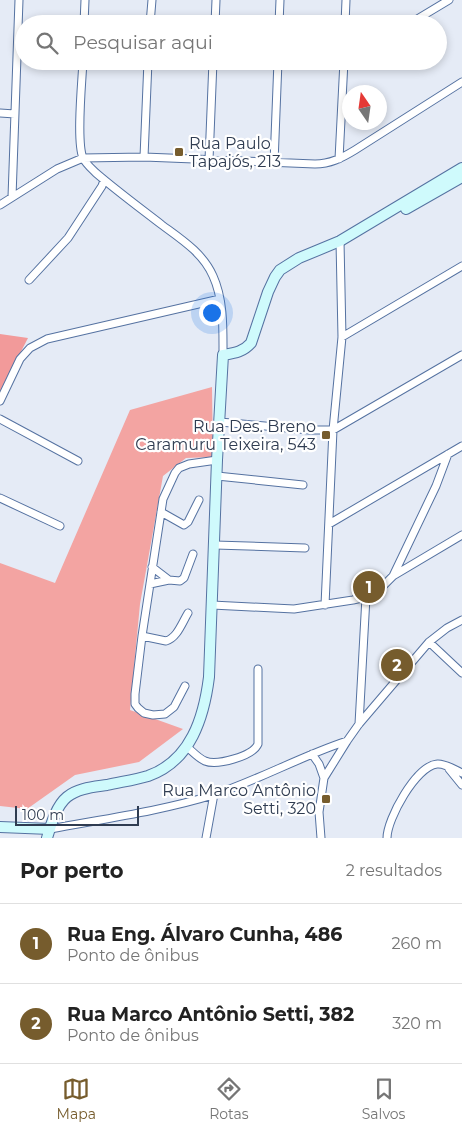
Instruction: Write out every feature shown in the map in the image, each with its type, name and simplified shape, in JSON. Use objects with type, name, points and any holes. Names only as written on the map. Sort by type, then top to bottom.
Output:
[{"type":"street","points":[[18,15],[19,0]]},
{"type":"street","points":[[84,15],[85,0]]},
{"type":"street","points":[[151,15],[152,0]]},
{"type":"street","points":[[215,15],[216,0]]},
{"type":"street","points":[[279,15],[280,0]]},
{"type":"street","points":[[345,15],[346,0]]},
{"type":"street","points":[[424,15],[448,0]]},
{"type":"street","points":[[12,197],[17,70]]},
{"type":"street","points":[[48,834],[65,798],[80,790],[148,776],[170,764],[196,731],[206,704],[209,677],[215,545],[217,460],[223,355],[220,299],[213,276],[200,255],[104,180],[88,166],[83,158],[80,140],[83,70]]},
{"type":"street","points":[[144,157],[148,70]]},
{"type":"street","points":[[209,160],[213,70]]},
{"type":"street","points":[[274,163],[278,70]]},
{"type":"street","points":[[339,159],[345,70]]},
{"type":"street","points":[[0,205],[57,169],[83,158],[144,157],[322,164],[339,159],[462,82]]},
{"type":"street","points":[[0,113],[15,114]]},
{"type":"street","points":[[340,245],[462,168]]},
{"type":"street","points":[[223,355],[238,353],[246,349],[251,343],[268,292],[280,270],[299,258],[323,248],[340,245],[462,177]]},
{"type":"street","points":[[29,280],[68,238],[104,180]]},
{"type":"street","points":[[325,605],[333,430],[342,336],[340,245]]},
{"type":"street","points":[[342,336],[462,266]]},
{"type":"street","points":[[0,401],[20,359],[30,348],[46,340],[220,299]]},
{"type":"street","points":[[220,422],[309,430],[333,430],[462,356]]},
{"type":"street","points":[[0,419],[78,461]]},
{"type":"street","points":[[329,524],[462,446]]},
{"type":"street","points":[[393,576],[436,486],[448,454]]},
{"type":"street","points":[[185,686],[174,708],[165,714],[153,715],[144,713],[136,704],[135,694],[142,636],[163,499],[179,468],[190,464],[217,460]]},
{"type":"street","points":[[217,476],[303,485]]},
{"type":"street","points":[[0,498],[60,526]]},
{"type":"street","points":[[161,512],[184,524],[188,522],[199,500]]},
{"type":"street","points":[[212,605],[294,608],[325,605],[366,597],[378,590],[393,576],[462,535]]},
{"type":"street","points":[[215,545],[305,548]]},
{"type":"street","points":[[150,584],[169,580],[180,581],[184,578],[193,554]]},
{"type":"street","points":[[152,567],[169,580]]},
{"type":"street","points":[[359,724],[366,597]]},
{"type":"street","points":[[142,636],[166,641],[170,640],[175,636],[188,613]]},
{"type":"street","points":[[321,838],[319,812],[324,778],[347,741],[359,724],[429,642],[462,620]]},
{"type":"street","points":[[429,642],[462,673]]},
{"type":"street","points":[[186,746],[206,762],[220,762],[254,751],[258,744],[258,669]]},
{"type":"street","points":[[0,827],[48,834],[190,801],[214,794],[347,741]]},
{"type":"street","points":[[312,754],[319,764],[324,778]]},
{"type":"street","points":[[387,838],[390,822],[415,780],[429,767],[438,764],[447,766],[462,774]]},
{"type":"street","points":[[447,766],[462,785]]},
{"type":"street","points":[[206,838],[214,794]]},
{"type":"shaded area","points":[[0,334],[28,338],[0,392]]},
{"type":"shaded area","points":[[212,387],[213,457],[186,458],[163,476],[140,604],[130,710],[183,729],[139,762],[75,775],[27,809],[0,806],[0,563],[55,583],[130,410]]},
{"type":"place","name":"Rua Paulo Tapajós, 213","points":[[179,152]]},
{"type":"place","name":"Rua Des. Breno Caramuru Teixeira, 543","points":[[326,435]]},
{"type":"place","name":"Rua Eng. Álvaro Cunha, 486","points":[[369,587]]},
{"type":"place","name":"Rua Marco Antônio Setti, 382","points":[[397,665]]},
{"type":"place","name":"Rua Marco Antônio Setti, 320","points":[[326,799]]}]
